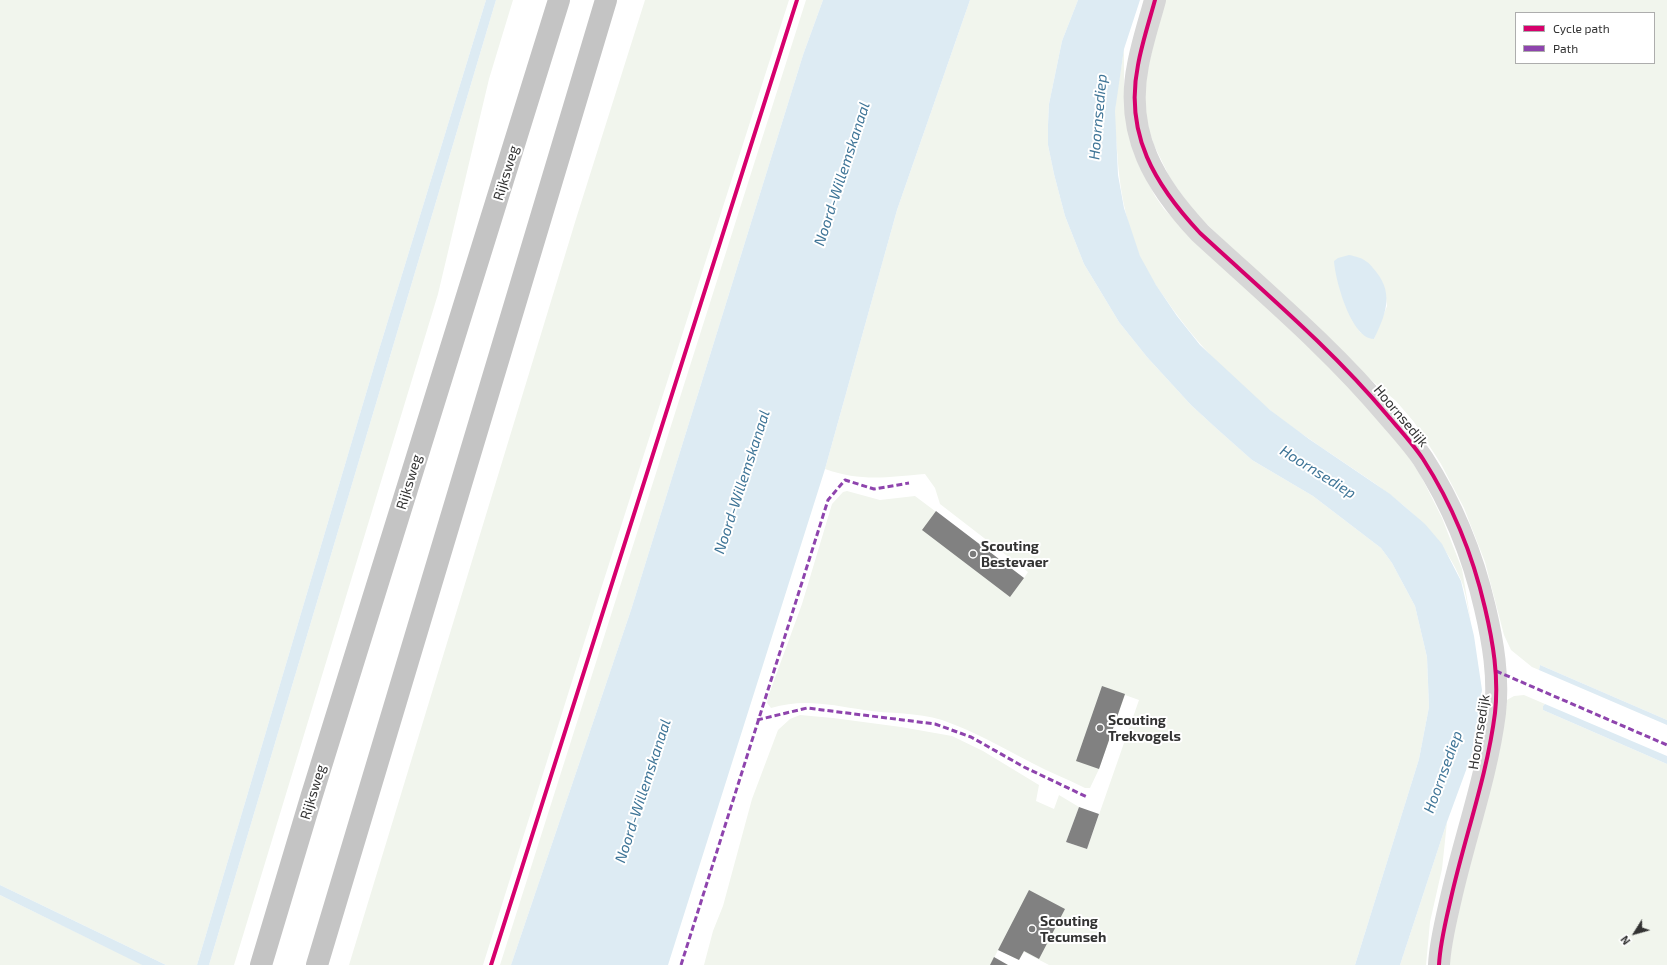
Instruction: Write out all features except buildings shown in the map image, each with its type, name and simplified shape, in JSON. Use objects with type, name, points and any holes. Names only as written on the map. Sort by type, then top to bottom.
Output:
[{"type":"highway","name":"Rijksweg","points":[[261,965],[311,798],[558,0]]},
{"type":"highway","points":[[317,965],[606,0]]},
{"type":"street","name":"Hoornsedijk","points":[[1155,0],[1137,67],[1135,92],[1136,113],[1144,153],[1155,176],[1168,197],[1200,233],[1346,369],[1373,398],[1422,457],[1439,485],[1456,522],[1470,557],[1481,591],[1496,671],[1495,711],[1484,773],[1460,860],[1444,930],[1439,965]]},
{"type":"shaded area","points":[[0,0],[486,0],[378,353],[197,965],[166,965],[0,885]]},
{"type":"shaded area","points":[[496,0],[513,0],[489,79],[438,294],[234,965],[209,965]]},
{"type":"shaded area","points":[[645,0],[789,0],[483,965],[349,965],[576,219]]},
{"type":"shaded area","points":[[806,0],[823,0],[803,55],[631,610],[511,965],[500,965]]},
{"type":"shaded area","points":[[970,0],[1078,0],[1062,41],[1049,104],[1048,145],[1065,216],[1084,264],[1119,322],[1147,357],[1191,405],[1252,460],[1313,496],[1381,548],[1392,563],[1415,606],[1427,657],[1429,707],[1419,759],[1355,965],[1049,965],[1024,952],[1019,960],[998,950],[994,958],[1008,965],[704,965],[713,931],[723,906],[752,799],[778,730],[790,719],[800,715],[833,718],[901,727],[952,736],[983,751],[1039,785],[1036,801],[1054,809],[1059,795],[1079,807],[1066,842],[1087,849],[1139,700],[1125,695],[1099,769],[1090,788],[1085,788],[965,729],[933,717],[818,703],[795,703],[771,708],[767,703],[802,604],[832,504],[843,492],[847,491],[880,500],[915,496],[1024,578],[1028,572],[940,504],[935,488],[925,474],[875,478],[851,476],[825,469],[897,210]]},
{"type":"shaded area","points":[[1163,0],[1667,0],[1667,720],[1540,665],[1539,670],[1532,667],[1511,650],[1504,635],[1485,562],[1464,508],[1441,464],[1414,422],[1396,401],[1364,374],[1195,213],[1170,178],[1154,145],[1144,114],[1146,78]],"holes":[[[1340,289],[1386,299],[1387,306],[1374,339],[1360,332],[1346,307]]]},
{"type":"shaded area","points":[[1124,49],[1124,92],[1131,144],[1138,163],[1155,196],[1164,209],[1206,251],[1325,360],[1395,436],[1421,476],[1442,518],[1462,569],[1471,622],[1461,580],[1449,556],[1434,535],[1395,499],[1288,424],[1248,392],[1195,338],[1150,277],[1141,260],[1126,216],[1119,176],[1115,115]]},
{"type":"shaded area","points":[[1524,695],[1545,704],[1543,706],[1543,710],[1667,764],[1667,965],[1446,965],[1447,930],[1505,717],[1507,700],[1514,696]]},
{"type":"shaded area","points":[[1447,822],[1442,869],[1430,922],[1426,965],[1400,965]]},
{"type":"shaded area","points":[[0,895],[143,965],[0,965]]},
{"type":"water","points":[[486,0],[496,0],[209,965],[197,965],[378,353]]},
{"type":"water","name":"Noord-Willemskanaal","points":[[823,0],[970,0],[897,210],[825,469],[668,965],[511,965],[631,610],[803,55]]},
{"type":"water","name":"Hoornsediep","points":[[1078,0],[1140,0],[1124,49],[1115,111],[1118,175],[1124,208],[1140,256],[1156,285],[1177,316],[1200,345],[1270,410],[1309,439],[1390,494],[1425,524],[1442,544],[1461,581],[1474,636],[1482,690],[1476,743],[1447,822],[1400,965],[1355,965],[1419,759],[1429,707],[1427,657],[1415,606],[1392,563],[1381,548],[1313,496],[1252,460],[1191,405],[1147,357],[1119,322],[1084,264],[1065,216],[1048,145],[1049,104],[1062,41]]},
{"type":"water","points":[[1349,255],[1358,257],[1368,263],[1377,273],[1385,289],[1386,306],[1382,322],[1374,339],[1366,336],[1358,329],[1346,307],[1337,281],[1334,261],[1338,258]]},
{"type":"water","points":[[1540,665],[1667,720],[1667,725],[1539,670]]},
{"type":"water","points":[[1545,704],[1667,756],[1667,764],[1543,710],[1543,706]]},
{"type":"water","points":[[0,885],[166,965],[142,965],[0,895]]},
{"type":"marked path","points":[[681,965],[828,500],[845,480],[874,489],[909,483]]},
{"type":"marked path","points":[[1496,671],[1667,745]]},
{"type":"marked path","points":[[757,720],[807,708],[935,724],[971,737],[1024,767],[1087,797]]},
{"type":"cycle path","points":[[491,965],[797,0]]},
{"type":"cycle path","points":[[1155,0],[1138,65],[1135,90],[1135,114],[1147,157],[1157,177],[1169,196],[1200,233],[1321,344],[1366,391],[1415,448],[1433,476],[1452,512],[1468,550],[1480,589],[1490,634],[1496,673],[1495,713],[1487,760],[1445,923],[1439,965]]},
{"type":"place","name":"Scouting Bestevaer","points":[[973,554]]},
{"type":"place","name":"Scouting Trekvogels","points":[[1100,728]]},
{"type":"place","name":"Scouting Tecumseh","points":[[1032,929]]}]
